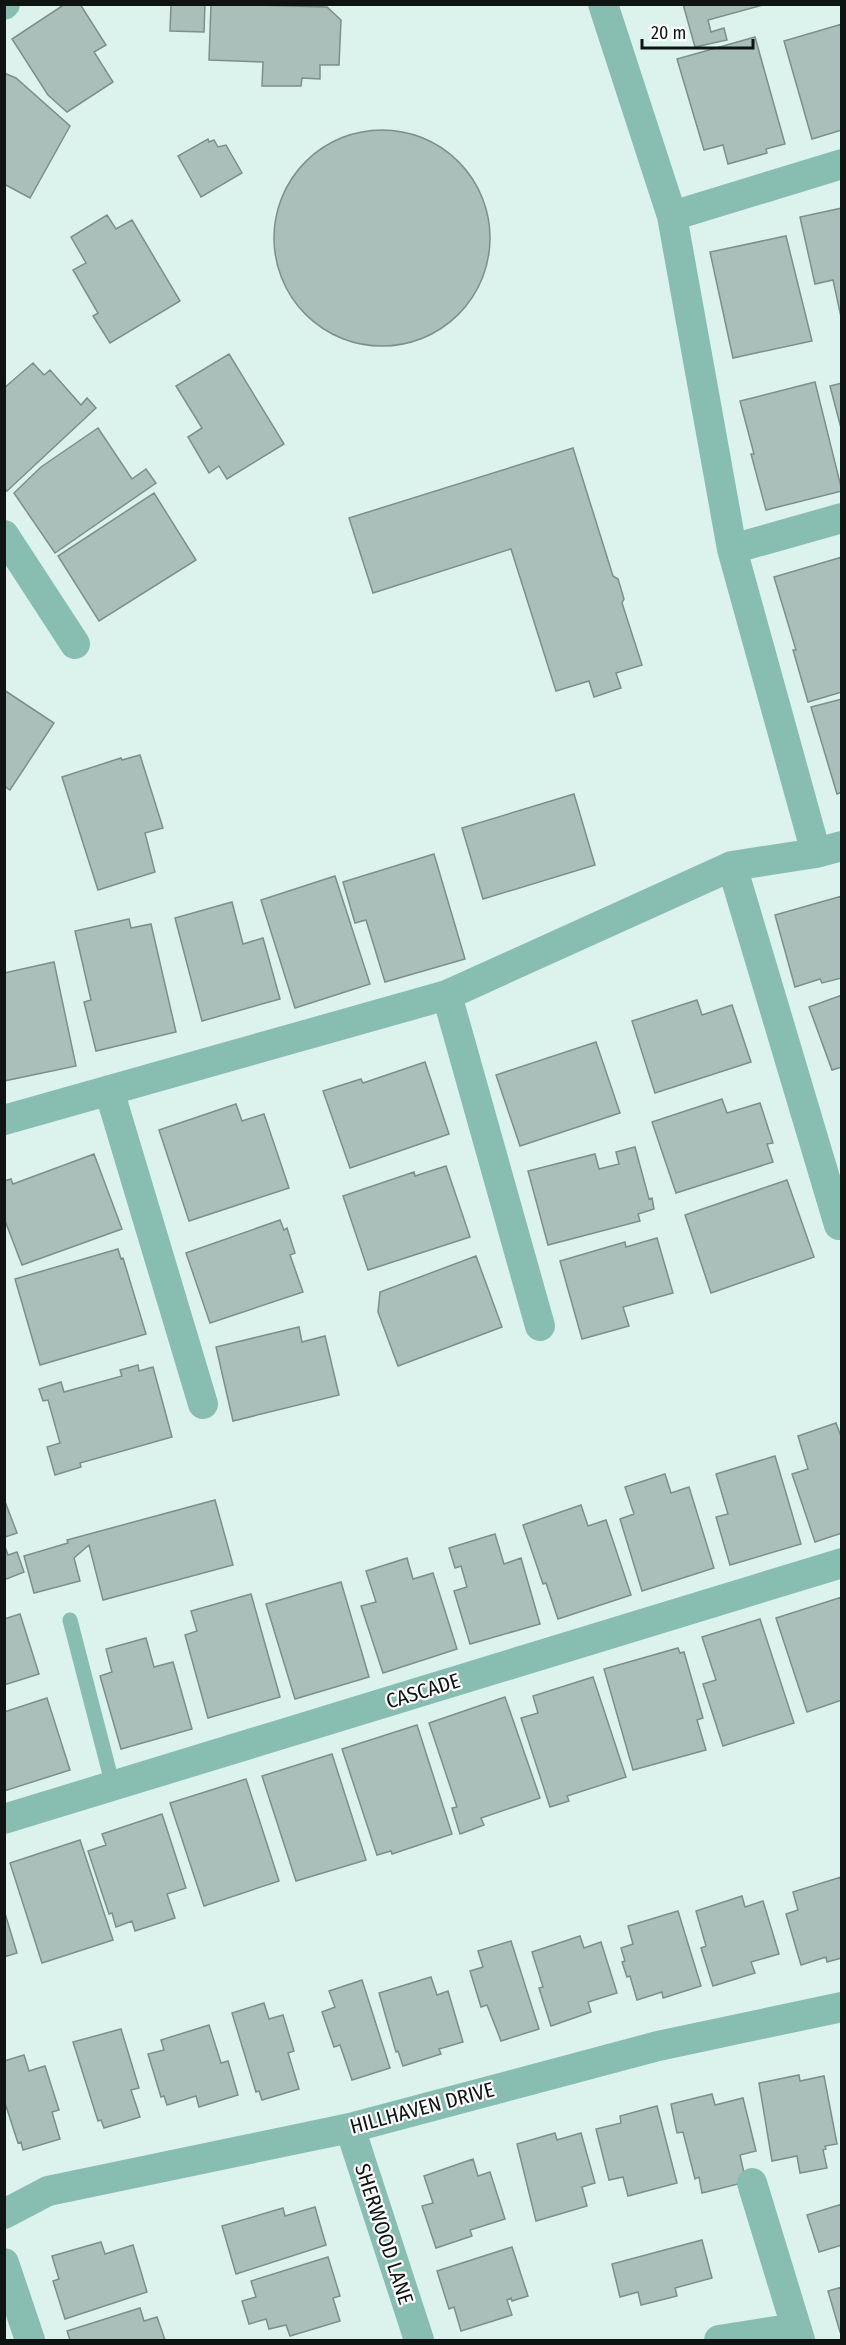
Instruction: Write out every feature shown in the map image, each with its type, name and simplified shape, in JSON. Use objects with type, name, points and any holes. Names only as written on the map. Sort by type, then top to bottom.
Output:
[{"type":"street","points":[[4,1120],[447,995],[732,866],[829,849],[732,549],[672,216],[603,4]]},
{"type":"street","points":[[672,216],[842,164]]},
{"type":"street","points":[[732,549],[842,518]]},
{"type":"street","points":[[7,545],[75,644]]},
{"type":"street","points":[[732,866],[839,1225]]},
{"type":"street","points":[[447,995],[540,1326]]},
{"type":"street","points":[[109,1090],[203,1404]]},
{"type":"street","name":"CASCADE","points":[[4,1819],[842,1563]]},
{"type":"street","name":"HILLHAVEN DRIVE","points":[[4,2214],[48,2191],[350,2128],[658,2046],[842,2007]]},
{"type":"street","name":"SHERWOOD LANE","points":[[350,2128],[419,2340]]},
{"type":"street","points":[[719,2340],[798,2334],[752,2183]]},
{"type":"street","points":[[4,2263],[30,2340]]},
{"type":"lane","points":[[70,1620],[113,1786]]},
{"type":"building","points":[[65,4],[80,4],[106,45],[94,52],[113,82],[67,112],[48,95],[12,39]]},
{"type":"building","points":[[171,4],[205,4],[204,32],[170,31]]},
{"type":"building","points":[[211,4],[327,7],[341,20],[339,65],[320,65],[320,79],[302,78],[301,86],[262,86],[263,62],[209,60]]},
{"type":"building","points":[[683,4],[763,5],[708,20],[711,32],[724,28],[727,40],[695,47]]},
{"type":"building","points":[[842,24],[842,130],[812,139],[784,41]]},
{"type":"building","points":[[755,37],[785,144],[766,149],[767,153],[728,164],[723,145],[704,150],[677,59]]},
{"type":"building","points":[[4,73],[16,78],[70,126],[30,198],[4,184]]},
{"type":"building","points":[[371,130],[393,130],[423,138],[442,148],[459,161],[472,178],[482,197],[490,227],[490,249],[482,279],[472,298],[459,315],[442,328],[413,342],[393,346],[371,346],[351,342],[331,333],[313,322],[298,307],[278,269],[274,249],[274,227],[278,207],[287,187],[298,169],[313,154],[351,134]]},
{"type":"building","points":[[208,139],[209,142],[214,140],[218,147],[226,145],[242,173],[201,197],[178,156]]},
{"type":"building","points":[[842,208],[841,317],[833,280],[815,284],[800,217]]},
{"type":"building","points":[[107,215],[116,229],[132,220],[180,301],[110,343],[93,316],[98,313],[73,270],[86,263],[71,237]]},
{"type":"building","points":[[786,236],[812,341],[733,358],[710,252]]},
{"type":"building","points":[[229,354],[284,444],[227,479],[219,466],[209,473],[188,437],[202,428],[176,386]]},
{"type":"building","points":[[33,363],[44,375],[50,370],[81,405],[87,398],[96,408],[7,491],[4,488],[4,388]]},
{"type":"building","points":[[815,382],[842,491],[766,510],[740,401]]},
{"type":"building","points":[[842,383],[842,432],[830,386]]},
{"type":"building","points":[[98,428],[132,479],[146,469],[156,483],[55,553],[14,493],[41,467]]},
{"type":"building","points":[[573,448],[613,576],[618,579],[624,599],[622,603],[642,665],[616,673],[621,688],[594,697],[589,681],[556,691],[511,549],[373,593],[349,518]]},
{"type":"building","points":[[154,493],[196,560],[99,621],[58,556]]},
{"type":"building","points":[[842,557],[842,692],[808,702],[793,650],[796,650],[774,577]]},
{"type":"building","points":[[4,690],[54,723],[10,790],[4,786]]},
{"type":"building","points":[[842,699],[842,792],[837,794],[811,707]]},
{"type":"building","points":[[140,755],[163,828],[145,833],[155,872],[98,890],[62,777],[121,758],[122,760]]},
{"type":"building","points":[[574,794],[595,865],[483,899],[462,828]]},
{"type":"building","points":[[434,854],[465,959],[385,982],[366,920],[355,923],[343,882]]},
{"type":"building","points":[[335,876],[370,984],[295,1008],[261,900]]},
{"type":"building","points":[[842,896],[842,978],[822,983],[820,979],[795,987],[775,915]]},
{"type":"building","points":[[232,902],[243,944],[263,938],[280,999],[202,1021],[175,918]]},
{"type":"building","points":[[129,919],[131,928],[151,924],[176,1032],[96,1051],[84,1002],[91,1000],[75,931]]},
{"type":"building","points":[[54,962],[76,1066],[4,1081],[4,973]]},
{"type":"building","points":[[842,995],[842,1067],[832,1070],[809,1007]]},
{"type":"building","points":[[697,1000],[702,1015],[732,1005],[751,1062],[655,1093],[632,1021]]},
{"type":"building","points":[[596,1042],[620,1113],[520,1146],[496,1075]]},
{"type":"building","points":[[425,1062],[449,1134],[350,1168],[323,1091],[361,1079],[363,1083]]},
{"type":"building","points":[[722,1099],[727,1113],[760,1103],[773,1143],[767,1144],[773,1162],[676,1193],[652,1122]]},
{"type":"building","points":[[236,1104],[242,1121],[264,1114],[289,1188],[189,1221],[159,1130]]},
{"type":"building","points":[[635,1147],[649,1199],[652,1198],[654,1209],[638,1214],[640,1221],[548,1245],[528,1171],[595,1154],[599,1169],[619,1164],[616,1152]]},
{"type":"building","points":[[94,1154],[122,1229],[22,1265],[4,1218],[4,1181],[11,1179],[13,1184]]},
{"type":"building","points":[[446,1166],[470,1237],[368,1270],[343,1196],[414,1172],[415,1176]]},
{"type":"building","points":[[787,1180],[814,1257],[711,1293],[685,1215]]},
{"type":"building","points":[[280,1220],[284,1230],[287,1228],[295,1253],[290,1255],[303,1292],[210,1323],[186,1253]]},
{"type":"building","points":[[657,1238],[673,1293],[623,1307],[629,1326],[582,1339],[560,1261],[625,1242],[626,1247]]},
{"type":"building","points":[[118,1249],[121,1259],[123,1258],[146,1334],[40,1365],[15,1279]]},
{"type":"building","points":[[476,1256],[502,1327],[398,1366],[378,1312],[380,1292]]},
{"type":"building","points":[[299,1327],[302,1342],[325,1336],[339,1395],[233,1421],[216,1347]]},
{"type":"building","points":[[138,1365],[139,1371],[153,1367],[172,1437],[80,1463],[81,1467],[55,1475],[47,1447],[60,1443],[48,1400],[43,1401],[39,1389],[61,1382],[64,1392],[122,1376],[120,1370]]},
{"type":"building","points":[[836,1423],[842,1439],[842,1533],[815,1542],[792,1474],[808,1469],[798,1436]]},
{"type":"building","points":[[775,1456],[801,1544],[730,1565],[716,1517],[728,1514],[716,1474]]},
{"type":"building","points":[[665,1474],[671,1493],[689,1487],[714,1568],[642,1591],[620,1519],[634,1514],[625,1487]]},
{"type":"building","points":[[4,1499],[17,1533],[5,1537],[4,1541]]},
{"type":"building","points":[[215,1500],[233,1565],[103,1600],[89,1545],[74,1558],[80,1581],[34,1593],[24,1556],[68,1543],[67,1540]]},
{"type":"building","points":[[581,1505],[588,1526],[606,1520],[631,1595],[558,1619],[546,1583],[543,1584],[523,1525]]},
{"type":"building","points":[[495,1534],[504,1564],[521,1558],[540,1624],[470,1644],[454,1591],[467,1587],[461,1566],[455,1568],[449,1548]]},
{"type":"building","points":[[4,1544],[8,1555],[17,1552],[24,1572],[4,1580]]},
{"type":"building","points":[[407,1558],[413,1579],[433,1573],[457,1649],[383,1673],[361,1606],[376,1602],[366,1571]]},
{"type":"building","points":[[341,1582],[369,1677],[295,1699],[266,1604]]},
{"type":"building","points":[[251,1594],[280,1697],[208,1718],[185,1635],[197,1631],[191,1611]]},
{"type":"building","points":[[842,1597],[842,1700],[807,1712],[776,1618]]},
{"type":"building","points":[[20,1614],[39,1674],[4,1685],[4,1619]]},
{"type":"building","points":[[760,1619],[794,1723],[723,1746],[703,1684],[716,1680],[702,1637]]},
{"type":"building","points":[[146,1638],[154,1667],[173,1662],[192,1729],[121,1749],[100,1676],[112,1672],[106,1649]]},
{"type":"building","points":[[678,1648],[680,1653],[684,1652],[703,1718],[697,1720],[706,1750],[633,1770],[604,1669]]},
{"type":"building","points":[[593,1677],[626,1777],[567,1796],[569,1801],[550,1807],[521,1718],[538,1713],[533,1696]]},
{"type":"building","points":[[505,1697],[540,1798],[481,1818],[484,1825],[460,1834],[452,1808],[457,1807],[429,1723]]},
{"type":"building","points":[[47,1698],[70,1770],[4,1791],[4,1712]]},
{"type":"building","points":[[417,1725],[452,1834],[392,1854],[391,1851],[377,1855],[342,1749]]},
{"type":"building","points":[[332,1754],[366,1860],[296,1881],[262,1776]]},
{"type":"building","points":[[246,1779],[279,1881],[204,1906],[170,1803]]},
{"type":"building","points":[[162,1814],[186,1888],[167,1894],[175,1918],[135,1931],[132,1921],[116,1927],[112,1913],[109,1914],[88,1851],[106,1845],[102,1834]]},
{"type":"building","points":[[80,1840],[113,1940],[42,1963],[10,1863]]},
{"type":"building","points":[[841,1877],[842,1958],[827,1962],[826,1957],[801,1965],[786,1914],[798,1910],[793,1892]]},
{"type":"building","points":[[742,1896],[745,1907],[763,1901],[779,1954],[751,1962],[755,1973],[713,1986],[701,1948],[706,1946],[696,1911]]},
{"type":"building","points":[[4,1910],[17,1953],[4,1957]]},
{"type":"building","points":[[678,1911],[701,1986],[663,1998],[662,1992],[637,2000],[630,1976],[627,1977],[622,1962],[625,1961],[621,1948],[633,1944],[628,1926]]},
{"type":"building","points":[[580,1936],[584,1948],[601,1942],[617,1993],[588,2002],[591,2012],[551,2026],[539,1988],[543,1987],[532,1952]]},
{"type":"building","points":[[511,1941],[539,2029],[501,2041],[487,2005],[481,2007],[470,1971],[483,1967],[478,1951]]},
{"type":"building","points":[[431,1977],[437,1995],[448,1991],[463,2042],[439,2049],[441,2054],[403,2066],[398,2051],[396,2052],[379,1993]]},
{"type":"building","points":[[362,1980],[390,2068],[352,2080],[340,2045],[334,2047],[322,2012],[335,2007],[329,1991]]},
{"type":"building","points":[[264,2003],[269,2019],[283,2015],[294,2051],[288,2053],[299,2089],[262,2100],[259,2091],[256,2092],[232,2013]]},
{"type":"building","points":[[209,2025],[221,2063],[228,2061],[238,2095],[199,2107],[196,2096],[167,2105],[164,2096],[161,2097],[148,2054],[164,2050],[161,2040]]},
{"type":"building","points":[[121,2029],[139,2088],[131,2090],[140,2117],[104,2128],[101,2120],[98,2121],[73,2042]]},
{"type":"building","points":[[24,2055],[29,2071],[45,2066],[59,2110],[52,2112],[60,2139],[23,2150],[21,2142],[18,2143],[4,2100],[4,2061]]},
{"type":"building","points":[[799,2075],[800,2081],[824,2076],[837,2144],[825,2146],[826,2149],[823,2150],[827,2168],[800,2173],[797,2156],[772,2161],[759,2083]]},
{"type":"building","points":[[712,2094],[715,2105],[743,2098],[756,2151],[740,2155],[746,2182],[702,2193],[699,2177],[695,2179],[683,2132],[677,2133],[671,2104]]},
{"type":"building","points":[[657,2106],[677,2183],[628,2196],[623,2177],[609,2180],[596,2129],[621,2123],[620,2116]]},
{"type":"building","points":[[555,2133],[557,2140],[581,2133],[595,2183],[582,2187],[587,2206],[536,2221],[517,2144]]},
{"type":"building","points":[[473,2159],[478,2176],[490,2172],[505,2219],[470,2230],[472,2236],[436,2248],[422,2206],[433,2203],[424,2176]]},
{"type":"building","points":[[842,2204],[842,2245],[819,2252],[807,2215]]},
{"type":"building","points":[[315,2207],[326,2245],[236,2274],[222,2226],[283,2208],[285,2216]]},
{"type":"building","points":[[702,2240],[712,2278],[675,2288],[677,2296],[641,2305],[638,2292],[620,2297],[612,2264]]},
{"type":"building","points":[[101,2242],[105,2254],[133,2245],[147,2292],[65,2319],[53,2281],[59,2279],[52,2256]]},
{"type":"building","points":[[512,2247],[528,2296],[512,2301],[511,2298],[507,2300],[512,2315],[461,2331],[454,2307],[449,2309],[437,2271]]},
{"type":"building","points":[[328,2257],[340,2296],[333,2298],[340,2321],[290,2336],[286,2325],[269,2329],[266,2319],[249,2324],[242,2301],[256,2297],[251,2281]]},
{"type":"building","points":[[842,2287],[842,2331],[840,2332],[828,2291]]},
{"type":"building","points":[[140,2308],[144,2321],[157,2317],[165,2340],[70,2340],[67,2331]]}]
